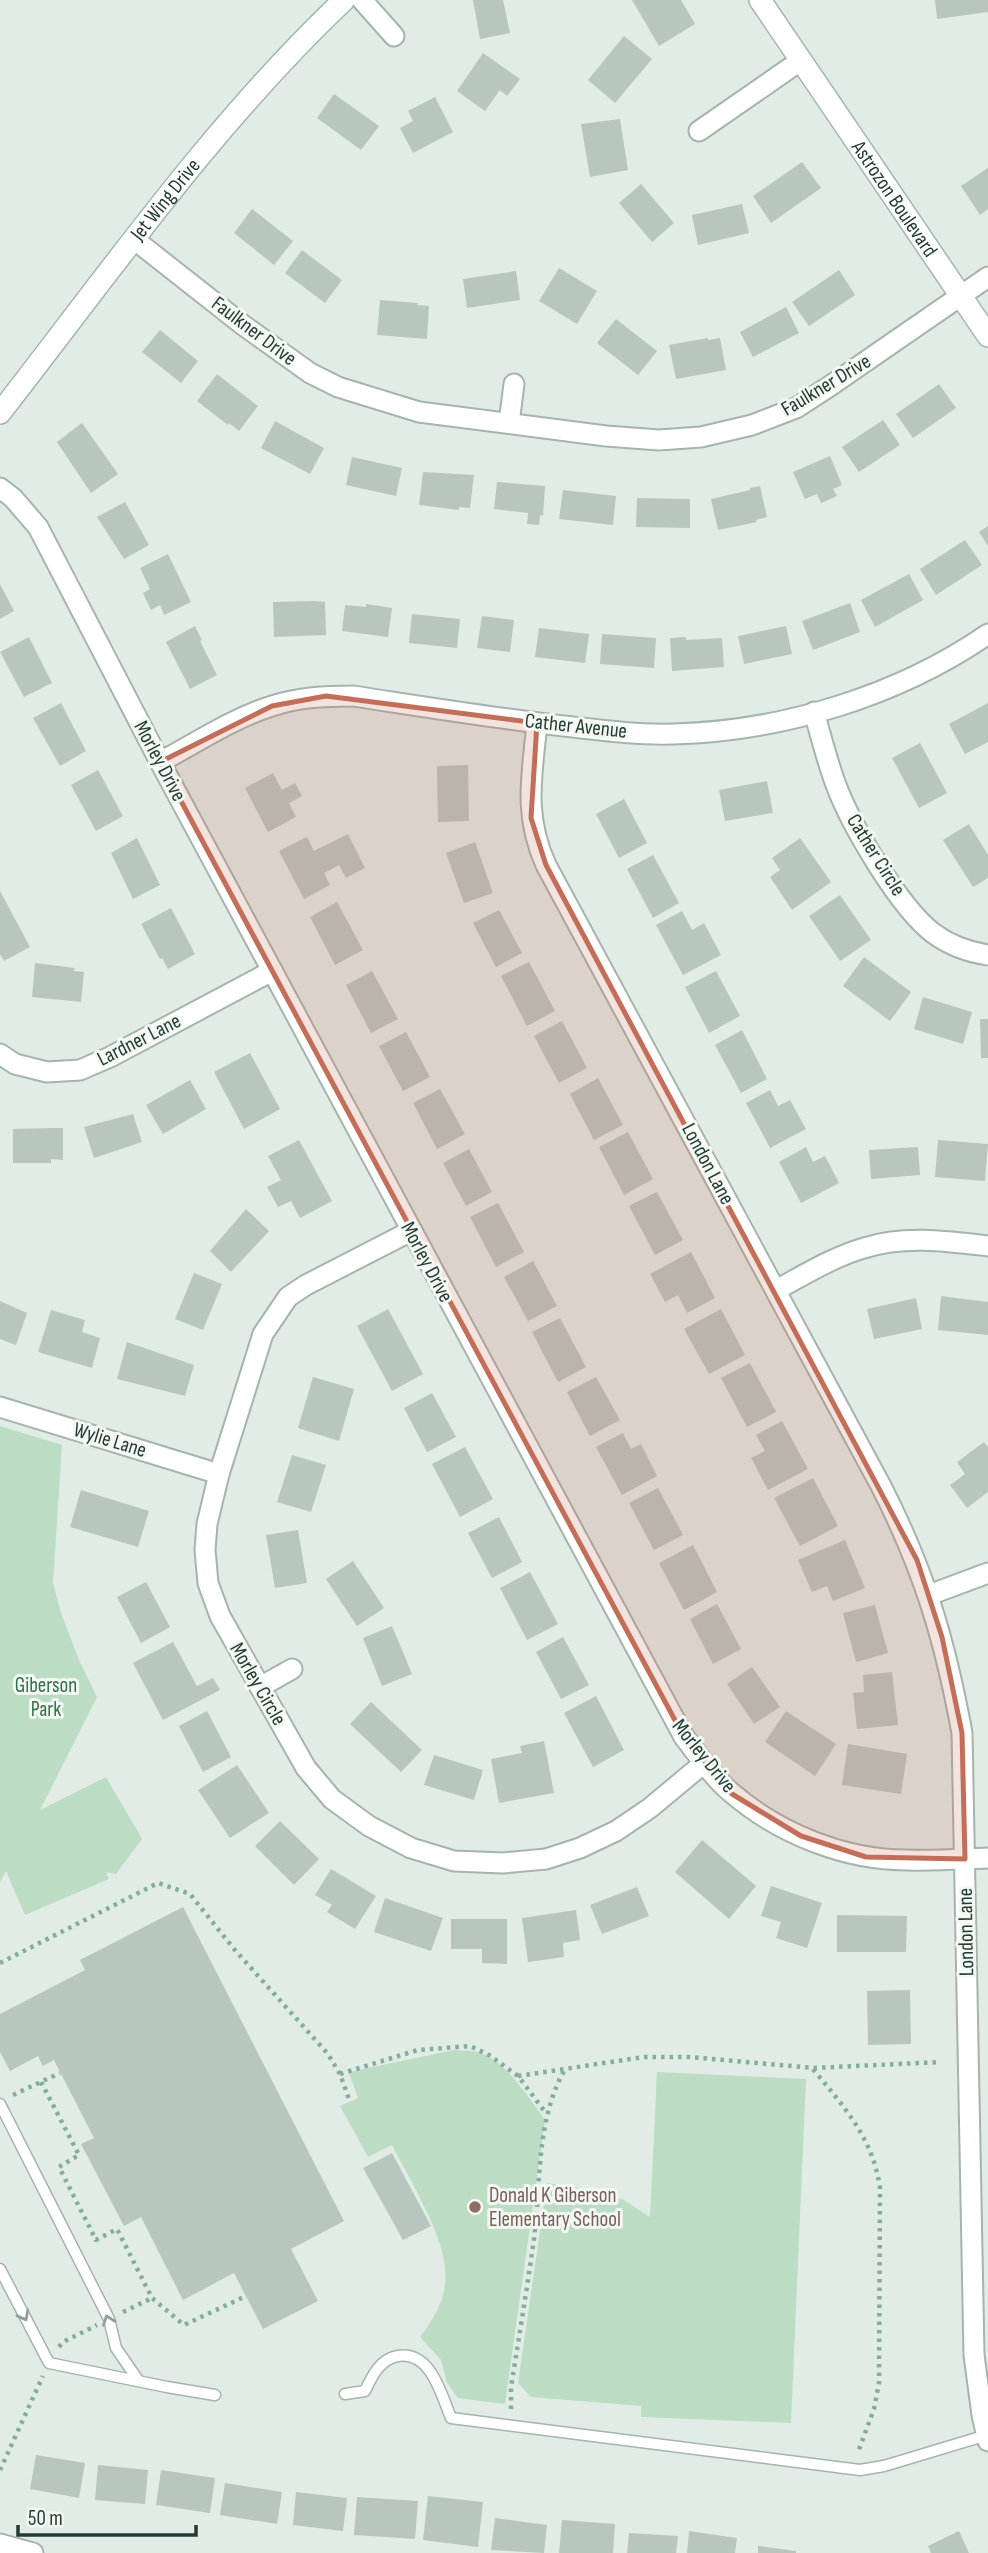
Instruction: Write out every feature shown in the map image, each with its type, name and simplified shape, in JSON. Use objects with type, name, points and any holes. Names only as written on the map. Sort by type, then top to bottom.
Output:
[{"type":"main road","name":"Jet Wing Drive","points":[[0,412],[230,119],[298,44],[344,0]]},
{"type":"main road","name":"Astrozon Boulevard","points":[[760,0],[988,336]]},
{"type":"street","points":[[362,0],[394,36]]},
{"type":"street","points":[[699,131],[800,61]]},
{"type":"street","name":"Faulkner Drive","points":[[135,240],[243,325],[310,373],[338,387],[419,412],[606,436],[659,440],[701,437],[752,425],[796,408],[988,277]]},
{"type":"street","points":[[509,424],[514,384]]},
{"type":"street","name":"Morley Drive","points":[[0,488],[13,498],[38,527],[160,762],[684,1737],[732,1794],[766,1818],[833,1849],[866,1857],[906,1860],[988,1858]]},
{"type":"street","name":"Cather Avenue","points":[[160,762],[243,718],[272,706],[326,696],[353,696],[537,723],[628,733],[675,734],[771,723],[856,700],[912,678],[970,647],[988,634]]},
{"type":"street","name":"Cather Circle","points":[[814,712],[836,784],[850,817],[912,912],[932,932],[954,946],[988,955]]},
{"type":"street","name":"London Lane","points":[[537,723],[531,818],[535,841],[545,865],[898,1518],[917,1560],[942,1637],[962,1733],[980,2273],[974,2355],[987,2438]]},
{"type":"street","name":"Lardner Lane","points":[[0,1054],[15,1064],[47,1072],[80,1069],[110,1058],[272,971]]},
{"type":"street","name":"Morley Circle","points":[[411,1231],[288,1297],[264,1334],[219,1474],[207,1524],[205,1550],[208,1583],[220,1616],[306,1768],[332,1799],[369,1826],[411,1848],[454,1861],[503,1863],[546,1859],[580,1848],[627,1823],[704,1763]]},
{"type":"street","points":[[776,1290],[835,1258],[866,1247],[901,1241],[937,1240],[988,1246]]},
{"type":"street","name":"Wylie Lane","points":[[0,1407],[219,1474]]},
{"type":"street","points":[[929,1595],[988,1573]]},
{"type":"street","points":[[260,1687],[292,1669]]},
{"type":"street","points":[[0,2544],[33,2553]]},
{"type":"lane","points":[[0,2104],[109,2319],[116,2348],[138,2380]]},
{"type":"lane","points":[[0,2269],[49,2363],[215,2395]]},
{"type":"lane","points":[[345,2394],[365,2391],[374,2373],[390,2357],[408,2354],[426,2365],[451,2418],[860,2470],[987,2438]]},
{"type":"path","points":[[0,1963],[158,1883],[190,1894],[234,1949],[328,2054],[340,2074],[350,2102]]},
{"type":"path","points":[[340,2074],[418,2050],[470,2046],[489,2055],[519,2076],[546,2113]]},
{"type":"path","points":[[519,2076],[644,2057],[690,2057],[813,2068],[941,2062]]},
{"type":"path","points":[[813,2068],[863,2134],[877,2164],[880,2188],[880,2383],[874,2409],[858,2452],[867,2454]]},
{"type":"path","points":[[498,2409],[511,2410],[511,2388],[534,2238],[546,2113],[554,2088],[564,2071]]},
{"type":"path","points":[[10,2097],[60,2073]]},
{"type":"path","points":[[41,2082],[79,2155],[60,2166],[96,2240],[117,2229],[152,2298],[184,2325],[246,2296]]},
{"type":"highlighted area","points":[[326,696],[537,723],[531,818],[546,865],[917,1560],[942,1637],[962,1733],[965,1859],[866,1857],[801,1836],[732,1794],[684,1737],[160,762],[272,706]]},
{"type":"green space","name":"Giberson Park","points":[[0,1426],[62,1445],[53,1583],[79,1660],[97,1697],[40,1810],[106,1777],[142,1839],[116,1874],[106,1872],[109,1879],[25,1915],[6,1871],[0,1882]]},
{"type":"green space","points":[[454,2050],[477,2052],[497,2062],[516,2080],[545,2120],[505,2404],[458,2398],[447,2383],[441,2360],[420,2337],[436,2312],[445,2284],[442,2250],[436,2232],[392,2145],[368,2157],[340,2106],[358,2098],[349,2072]]},
{"type":"green space","points":[[657,2072],[806,2079],[791,2423],[641,2417],[641,2406],[531,2397],[518,2383],[547,2183],[585,2189],[624,2200],[650,2217]]},
{"type":"building","points":[[473,0],[503,0],[510,33],[480,39]]},
{"type":"building","points":[[632,0],[681,0],[695,24],[659,46]]},
{"type":"building","points":[[935,0],[988,0],[988,12],[937,19]]},
{"type":"building","points":[[624,36],[652,59],[615,103],[588,80]]},
{"type":"building","points":[[483,53],[520,79],[507,96],[500,90],[485,111],[457,91]]},
{"type":"building","points":[[334,94],[379,126],[361,150],[317,118]]},
{"type":"building","points":[[435,97],[453,132],[413,153],[400,128],[413,121],[408,111]]},
{"type":"building","points":[[620,119],[628,170],[590,177],[581,124]]},
{"type":"building","points":[[802,162],[821,188],[771,223],[753,196]]},
{"type":"building","points":[[988,168],[988,209],[980,215],[961,186]]},
{"type":"building","points":[[641,184],[674,223],[652,242],[619,203]]},
{"type":"building","points":[[742,204],[749,233],[698,245],[692,215]]},
{"type":"building","points":[[252,209],[293,241],[274,265],[234,233]]},
{"type":"building","points":[[302,250],[342,280],[325,303],[285,273]]},
{"type":"building","points":[[559,268],[597,291],[577,324],[539,301]]},
{"type":"building","points":[[839,270],[855,295],[809,326],[792,302]]},
{"type":"building","points":[[516,271],[520,300],[467,308],[463,279]]},
{"type":"building","points":[[380,300],[429,306],[427,339],[377,335]]},
{"type":"building","points":[[786,307],[799,333],[753,357],[740,332]]},
{"type":"building","points":[[616,319],[657,351],[638,375],[597,343]]},
{"type":"building","points":[[160,330],[198,361],[181,383],[142,352]]},
{"type":"building","points":[[720,338],[726,370],[676,379],[669,345]]},
{"type":"building","points":[[217,374],[258,406],[239,431],[197,401]]},
{"type":"building","points":[[939,384],[956,408],[913,438],[896,414]]},
{"type":"building","points":[[883,420],[900,445],[859,472],[842,447]]},
{"type":"building","points":[[275,421],[324,448],[310,474],[261,448]]},
{"type":"building","points":[[82,423],[118,474],[91,493],[57,442]]},
{"type":"building","points":[[830,456],[842,485],[833,489],[837,496],[821,503],[817,494],[805,499],[793,472]]},
{"type":"building","points":[[352,457],[402,468],[396,496],[346,485]]},
{"type":"building","points":[[423,472],[474,475],[470,508],[459,507],[459,510],[419,505]]},
{"type":"building","points":[[497,482],[545,486],[543,516],[540,515],[539,525],[527,524],[528,513],[494,509]]},
{"type":"building","points":[[760,486],[767,517],[756,520],[757,522],[718,530],[711,499]]},
{"type":"building","points":[[563,490],[616,496],[613,525],[559,519]]},
{"type":"building","points":[[637,498],[690,499],[690,528],[636,527]]},
{"type":"building","points":[[125,502],[149,545],[124,559],[97,517]]},
{"type":"building","points":[[988,526],[988,546],[979,532]]},
{"type":"building","points":[[965,540],[982,565],[936,595],[920,569]]},
{"type":"building","points":[[168,554],[191,602],[164,615],[160,605],[151,610],[143,593],[150,589],[140,568]]},
{"type":"building","points":[[909,574],[923,600],[875,627],[861,600]]},
{"type":"building","points":[[0,584],[14,611],[0,619]]},
{"type":"building","points":[[273,602],[325,602],[326,635],[274,637]]},
{"type":"building","points":[[850,603],[860,632],[813,650],[802,621]]},
{"type":"building","points":[[366,604],[392,608],[388,637],[342,631],[345,605],[366,607]]},
{"type":"building","points":[[412,614],[460,619],[457,648],[409,643]]},
{"type":"building","points":[[482,616],[514,620],[510,652],[477,648]]},
{"type":"building","points":[[195,626],[217,675],[190,689],[166,642]]},
{"type":"building","points":[[786,626],[792,654],[744,664],[738,636]]},
{"type":"building","points":[[539,628],[589,634],[585,663],[535,657]]},
{"type":"building","points":[[602,634],[656,638],[654,668],[600,664]]},
{"type":"building","points":[[29,637],[52,683],[24,697],[0,652]]},
{"type":"building","points":[[686,637],[686,640],[722,638],[724,667],[672,671],[670,638]]},
{"type":"building","points":[[61,703],[86,751],[60,766],[33,718]]},
{"type":"building","points":[[988,703],[988,742],[965,754],[949,724]]},
{"type":"building","points":[[920,743],[947,793],[919,808],[892,758]]},
{"type":"building","points":[[468,765],[469,821],[438,822],[437,766]]},
{"type":"building","points":[[98,770],[123,816],[96,831],[71,785]]},
{"type":"building","points":[[273,773],[282,790],[295,783],[302,796],[289,803],[296,817],[268,832],[245,788]]},
{"type":"building","points":[[767,781],[773,813],[725,821],[719,790]]},
{"type":"building","points":[[624,799],[647,843],[619,858],[596,814]]},
{"type":"building","points":[[969,824],[988,855],[988,878],[973,887],[943,840]]},
{"type":"building","points":[[348,834],[365,868],[346,878],[339,865],[324,873],[330,885],[304,899],[279,851],[307,837],[314,851]]},
{"type":"building","points":[[137,838],[160,885],[133,899],[111,853]]},
{"type":"building","points":[[800,838],[831,882],[792,910],[770,877],[780,870],[772,858]]},
{"type":"building","points":[[475,842],[493,893],[464,903],[446,853]]},
{"type":"building","points":[[653,855],[679,903],[653,918],[627,869]]},
{"type":"building","points":[[0,891],[30,947],[4,961],[0,954]]},
{"type":"building","points":[[840,895],[871,940],[840,961],[809,916]]},
{"type":"building","points":[[337,902],[363,950],[335,965],[310,917]]},
{"type":"building","points":[[171,908],[195,954],[168,969],[141,924]]},
{"type":"building","points":[[499,910],[522,953],[496,967],[473,923]]},
{"type":"building","points":[[682,911],[692,930],[704,923],[721,955],[683,975],[656,925]]},
{"type":"building","points":[[864,957],[911,992],[890,1021],[843,986]]},
{"type":"building","points":[[529,962],[555,1011],[527,1026],[501,976]]},
{"type":"building","points":[[35,963],[75,968],[74,971],[84,972],[81,1002],[32,997]]},
{"type":"building","points":[[372,971],[398,1019],[371,1033],[346,985]]},
{"type":"building","points":[[716,971],[740,1016],[709,1033],[685,987]]},
{"type":"building","points":[[923,997],[972,1012],[963,1044],[914,1029]]},
{"type":"building","points":[[980,1019],[988,1019],[988,1058],[981,1058]]},
{"type":"building","points":[[562,1021],[587,1068],[559,1083],[534,1036]]},
{"type":"building","points":[[742,1030],[767,1079],[741,1093],[715,1045]]},
{"type":"building","points":[[406,1032],[430,1077],[403,1091],[379,1046]]},
{"type":"building","points":[[250,1053],[280,1109],[244,1129],[214,1072]]},
{"type":"building","points":[[598,1078],[623,1125],[594,1140],[570,1094]]},
{"type":"building","points":[[190,1080],[206,1109],[163,1134],[146,1105]]},
{"type":"building","points":[[440,1089],[465,1134],[437,1149],[413,1103]]},
{"type":"building","points":[[770,1090],[778,1106],[790,1100],[806,1129],[770,1148],[746,1103]]},
{"type":"building","points":[[133,1114],[142,1142],[94,1158],[84,1127]]},
{"type":"building","points":[[63,1128],[63,1160],[51,1159],[51,1163],[13,1163],[13,1129]]},
{"type":"building","points":[[628,1132],[653,1179],[624,1195],[599,1147]]},
{"type":"building","points":[[299,1140],[332,1201],[300,1218],[291,1201],[278,1207],[267,1187],[281,1180],[268,1156]]},
{"type":"building","points":[[938,1140],[988,1144],[985,1181],[935,1177]]},
{"type":"building","points":[[806,1147],[813,1162],[825,1156],[839,1183],[801,1203],[779,1162]]},
{"type":"building","points":[[918,1147],[920,1175],[871,1179],[869,1150]]},
{"type":"building","points":[[469,1149],[492,1192],[466,1206],[443,1163]]},
{"type":"building","points":[[657,1192],[683,1240],[655,1255],[629,1206]]},
{"type":"building","points":[[498,1203],[524,1252],[496,1267],[470,1217]]},
{"type":"building","points":[[246,1209],[269,1231],[231,1272],[210,1251]]},
{"type":"building","points":[[691,1252],[715,1298],[687,1313],[678,1295],[665,1302],[650,1274]]},
{"type":"building","points":[[533,1261],[557,1306],[528,1321],[504,1277]]},
{"type":"building","points":[[194,1273],[222,1284],[203,1330],[175,1319]]},
{"type":"building","points":[[941,1296],[988,1302],[988,1335],[938,1330]]},
{"type":"building","points":[[916,1298],[922,1329],[874,1339],[867,1309]]},
{"type":"building","points":[[0,1301],[27,1313],[16,1345],[0,1339]]},
{"type":"building","points":[[388,1309],[423,1374],[392,1391],[357,1326]]},
{"type":"building","points":[[721,1309],[745,1355],[709,1374],[684,1329]]},
{"type":"building","points":[[51,1310],[85,1320],[82,1332],[100,1338],[92,1368],[38,1352]]},
{"type":"building","points":[[560,1318],[586,1367],[558,1382],[532,1332]]},
{"type":"building","points":[[127,1342],[194,1365],[185,1396],[117,1379]]},
{"type":"building","points":[[750,1363],[776,1412],[747,1427],[721,1378]]},
{"type":"building","points":[[313,1377],[354,1389],[339,1441],[298,1428]]},
{"type":"building","points":[[596,1377],[620,1420],[590,1436],[567,1392]]},
{"type":"building","points":[[432,1393],[456,1437],[427,1452],[404,1408]]},
{"type":"building","points":[[782,1421],[808,1469],[768,1490],[751,1458],[765,1451],[756,1435]]},
{"type":"building","points":[[623,1433],[631,1449],[641,1444],[657,1476],[622,1495],[596,1447]]},
{"type":"building","points":[[984,1442],[988,1447],[988,1492],[967,1508],[950,1485],[965,1474],[957,1462]]},
{"type":"building","points":[[465,1447],[493,1499],[460,1517],[432,1464]]},
{"type":"building","points":[[292,1455],[326,1465],[311,1512],[277,1502]]},
{"type":"building","points":[[813,1478],[838,1526],[800,1546],[774,1498]]},
{"type":"building","points":[[658,1488],[683,1535],[654,1550],[629,1503]]},
{"type":"building","points":[[81,1490],[149,1511],[138,1547],[70,1527]]},
{"type":"building","points":[[499,1517],[522,1562],[492,1578],[468,1533]]},
{"type":"building","points":[[298,1530],[307,1583],[275,1588],[266,1535]]},
{"type":"building","points":[[845,1540],[865,1588],[833,1601],[827,1586],[812,1592],[798,1560]]},
{"type":"building","points":[[693,1545],[717,1592],[684,1610],[659,1563]]},
{"type":"building","points":[[353,1561],[384,1608],[357,1626],[326,1579]]},
{"type":"building","points":[[530,1572],[558,1624],[527,1640],[500,1588]]},
{"type":"building","points":[[146,1582],[170,1627],[141,1643],[117,1597]]},
{"type":"building","points":[[717,1604],[741,1649],[713,1664],[690,1619]]},
{"type":"building","points":[[875,1605],[888,1653],[856,1662],[843,1613]]},
{"type":"building","points":[[392,1626],[412,1674],[382,1686],[363,1638]]},
{"type":"building","points":[[563,1637],[589,1685],[561,1699],[536,1652]]},
{"type":"building","points":[[173,1642],[197,1686],[213,1678],[220,1690],[163,1720],[133,1663]]},
{"type":"building","points":[[752,1667],[780,1707],[754,1724],[727,1684]]},
{"type":"building","points":[[892,1672],[898,1725],[857,1729],[853,1693],[864,1692],[863,1675]]},
{"type":"building","points":[[596,1696],[624,1750],[593,1767],[564,1713]]},
{"type":"building","points":[[371,1702],[422,1750],[401,1772],[350,1724]]},
{"type":"building","points":[[207,1711],[231,1757],[203,1772],[179,1726]]},
{"type":"building","points":[[786,1711],[836,1744],[815,1776],[765,1742]]},
{"type":"building","points":[[544,1741],[554,1793],[499,1803],[491,1759],[522,1753],[520,1746]]},
{"type":"building","points":[[848,1744],[907,1754],[901,1794],[842,1785]]},
{"type":"building","points":[[434,1755],[483,1770],[474,1800],[424,1785]]},
{"type":"building","points":[[237,1765],[269,1813],[230,1838],[198,1790]]},
{"type":"building","points":[[280,1821],[319,1859],[294,1885],[255,1846]]},
{"type":"building","points":[[702,1840],[756,1886],[729,1919],[675,1872]]},
{"type":"building","points":[[331,1869],[376,1896],[355,1929],[327,1912],[332,1905],[315,1895]]},
{"type":"building","points":[[771,1886],[822,1903],[807,1948],[776,1938],[781,1922],[761,1916]]},
{"type":"building","points":[[637,1887],[649,1916],[602,1934],[590,1905]]},
{"type":"building","points":[[385,1898],[443,1918],[431,1951],[374,1932]]},
{"type":"building","points":[[183,1907],[344,2221],[291,2249],[318,2301],[263,2329],[234,2273],[183,2300],[141,2217],[124,2226],[81,2144],[94,2138],[54,2060],[43,2066],[38,2056],[10,2071],[0,2052],[0,2014],[85,1970],[80,1960]]},
{"type":"building","points":[[576,1910],[580,1940],[563,1943],[564,1957],[528,1962],[522,1918]]},
{"type":"building","points":[[837,1915],[907,1916],[906,1952],[837,1952]]},
{"type":"building","points":[[451,1919],[507,1919],[507,1964],[482,1963],[482,1949],[451,1949]]},
{"type":"building","points":[[910,1990],[911,2044],[868,2045],[867,1991]]},
{"type":"building","points":[[392,2153],[431,2226],[403,2240],[363,2168]]},
{"type":"building","points":[[36,2455],[85,2463],[79,2498],[30,2489]]},
{"type":"building","points":[[98,2465],[148,2470],[145,2504],[95,2500]]},
{"type":"building","points":[[161,2470],[215,2478],[210,2513],[156,2505]]},
{"type":"building","points":[[225,2483],[282,2492],[277,2524],[220,2515]]},
{"type":"building","points":[[296,2492],[347,2498],[343,2531],[293,2525]]},
{"type":"building","points":[[428,2496],[483,2502],[478,2547],[423,2540]]},
{"type":"building","points":[[357,2497],[418,2501],[415,2539],[354,2535]]},
{"type":"building","points":[[495,2518],[547,2525],[544,2553],[491,2550]]},
{"type":"building","points":[[562,2520],[615,2524],[613,2553],[559,2553]]},
{"type":"building","points":[[689,2531],[737,2538],[735,2553],[687,2553]]},
{"type":"building","points":[[959,2531],[969,2553],[931,2553],[928,2546]]},
{"type":"building","points":[[629,2533],[678,2536],[676,2553],[627,2553]]},
{"type":"building","points":[[758,2546],[796,2551],[796,2553],[758,2553]]},
{"type":"place","name":"Donald K Giberson Elementary School","points":[[475,2207]]}]
